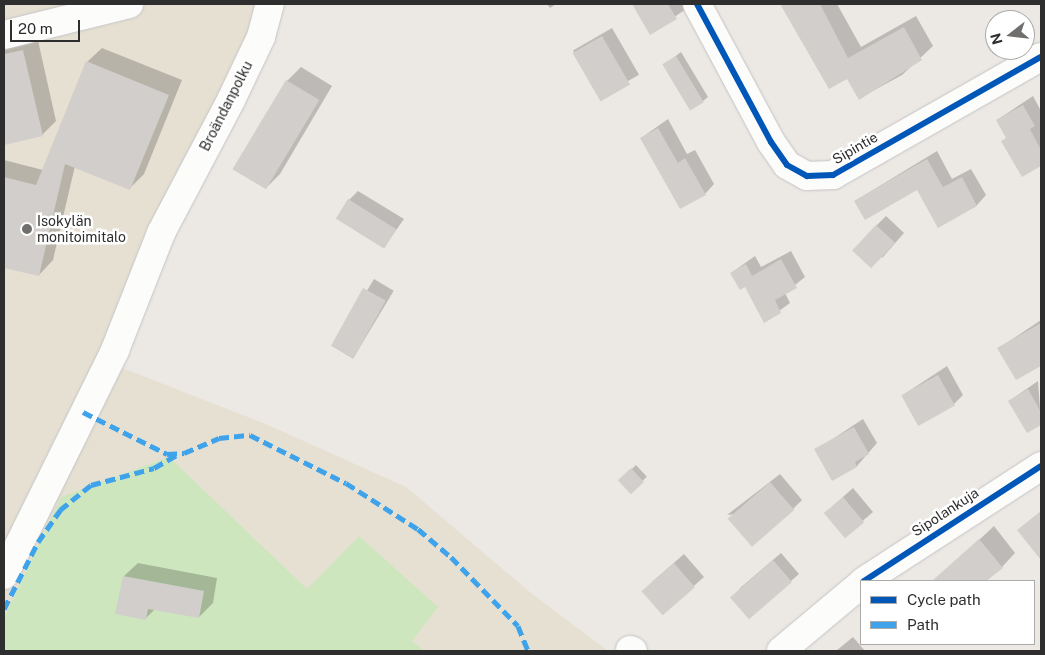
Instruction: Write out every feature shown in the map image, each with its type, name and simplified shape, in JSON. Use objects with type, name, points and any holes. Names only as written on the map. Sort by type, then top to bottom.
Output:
[{"type":"street","points":[[4,35],[129,4]]},
{"type":"street","name":"Broändanpolku","points":[[4,575],[115,350],[175,206],[257,45],[270,4]]},
{"type":"street","name":"Sipintie","points":[[697,4],[771,142],[787,165],[807,176],[833,175],[1041,57]]},
{"type":"street","name":"Sipolankuja","points":[[866,580],[1041,466]]},
{"type":"street","points":[[781,651],[860,585]]},
{"type":"shaded area","points":[[4,4],[278,4],[173,233],[120,367],[268,425],[406,487],[531,593],[608,651],[4,651]]},
{"type":"green space","points":[[169,457],[307,589],[359,536],[438,607],[412,641],[425,651],[4,651],[4,618],[61,497]]},
{"type":"building","points":[[632,4],[668,4],[677,19],[650,35]]},
{"type":"building","points":[[780,4],[820,4],[848,58],[904,27],[922,60],[859,100],[847,79],[829,89]]},
{"type":"building","points":[[602,36],[630,84],[601,101],[573,53]]},
{"type":"building","points":[[23,50],[43,136],[4,145],[4,54]]},
{"type":"building","points":[[676,56],[704,102],[690,111],[662,64]]},
{"type":"building","points":[[86,61],[169,95],[130,190],[65,164],[39,276],[4,268],[4,177],[36,185]]},
{"type":"building","points":[[286,80],[319,100],[266,189],[232,169]]},
{"type":"building","points":[[1023,105],[1035,126],[1030,129],[1041,150],[1041,166],[1022,177],[1001,141],[1006,138],[996,120]]},
{"type":"building","points":[[658,128],[678,163],[685,158],[706,195],[680,209],[640,138]]},
{"type":"building","points":[[927,159],[943,187],[962,177],[977,206],[938,228],[917,190],[865,220],[854,201]]},
{"type":"building","points":[[348,199],[396,229],[384,249],[336,219]]},
{"type":"building","points":[[876,225],[895,243],[871,268],[852,251]]},
{"type":"building","points":[[781,259],[797,288],[775,300],[781,313],[764,323],[745,287],[740,290],[730,273],[746,264],[752,276]]},
{"type":"building","points":[[363,288],[386,301],[354,358],[331,346]]},
{"type":"building","points":[[1041,323],[1041,366],[1016,380],[997,348]]},
{"type":"building","points":[[938,375],[955,406],[918,426],[901,395]]},
{"type":"building","points":[[1028,389],[1041,412],[1041,425],[1027,433],[1008,401]]},
{"type":"building","points":[[854,427],[869,454],[855,462],[857,467],[832,481],[814,449]]},
{"type":"building","points":[[631,468],[644,482],[631,494],[618,480]]},
{"type":"building","points":[[770,482],[794,510],[752,547],[728,519]]},
{"type":"building","points":[[843,497],[864,522],[845,538],[824,513]]},
{"type":"building","points":[[1041,511],[1041,560],[1017,530]]},
{"type":"building","points":[[979,539],[1003,568],[987,580],[933,580]]},
{"type":"building","points":[[773,560],[792,582],[749,619],[730,597]]},
{"type":"building","points":[[674,563],[695,587],[663,615],[642,591]]},
{"type":"building","points":[[123,576],[204,591],[199,618],[148,609],[146,620],[115,614]]},
{"type":"marked path","points":[[83,412],[167,454],[184,453],[219,438],[250,435],[346,483],[418,529],[451,557],[518,626],[528,651]]},
{"type":"marked path","points":[[4,609],[38,542],[60,510],[91,485],[154,468],[178,454]]},
{"type":"cycle path","points":[[697,4],[771,142],[787,165],[807,176],[833,175],[1041,57]]},
{"type":"cycle path","points":[[866,580],[1041,466]]},
{"type":"place","name":"Isokylän monitoimitalo","points":[[27,229]]}]
